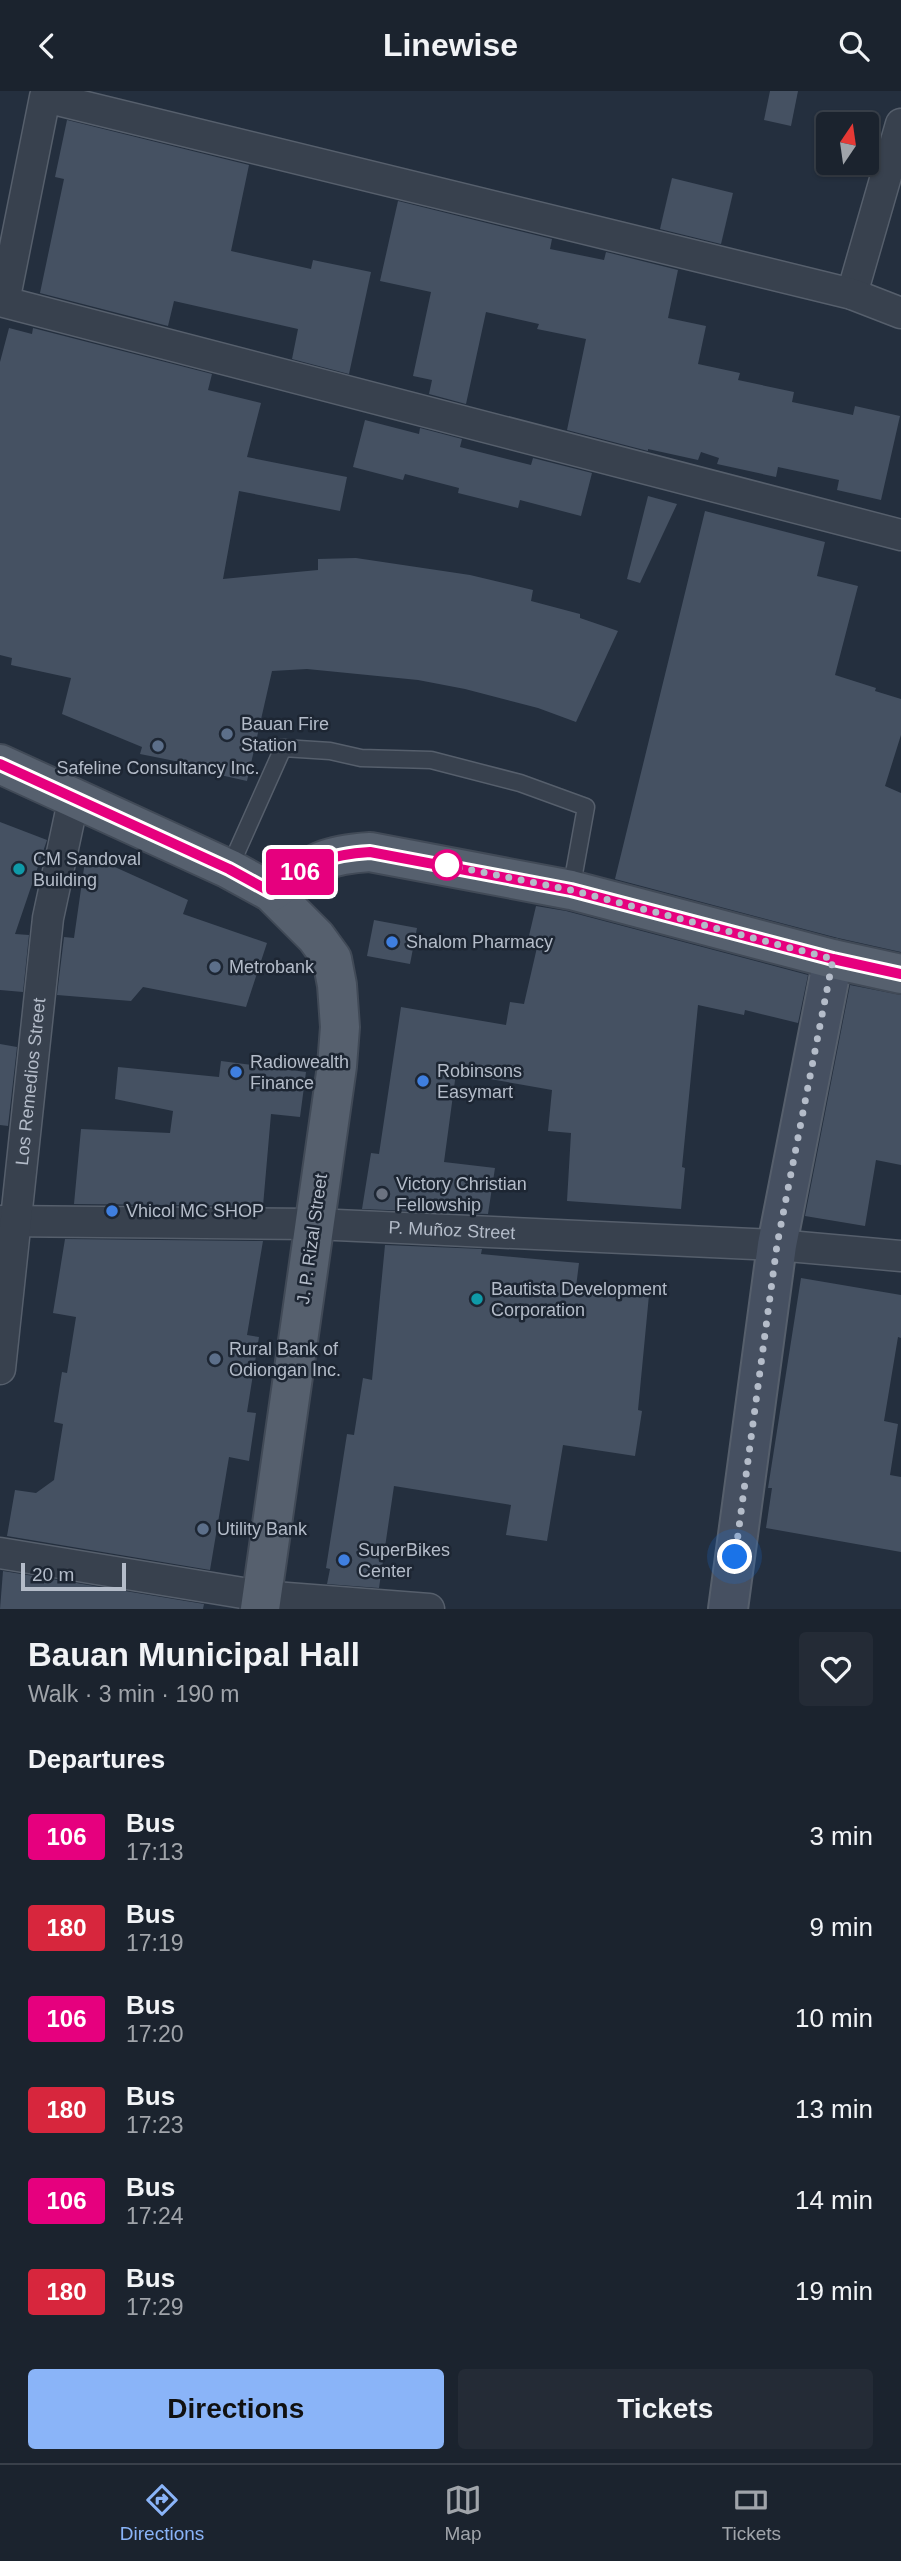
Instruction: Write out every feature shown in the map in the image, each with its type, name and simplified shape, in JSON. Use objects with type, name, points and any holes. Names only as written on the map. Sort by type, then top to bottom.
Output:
[{"type":"main road","name":"J. P. Rizal Street","points":[[0,764],[229,869],[271,892],[316,937],[332,959],[340,1027],[337,1066],[261,1602]]},
{"type":"main road","points":[[271,892],[316,861],[341,854],[370,852],[571,890],[833,959],[901,974]]},
{"type":"street","points":[[901,313],[852,293],[45,97],[4,302],[901,535]]},
{"type":"street","points":[[852,293],[901,124]]},
{"type":"street","name":"Los Remedios Street","points":[[0,1369],[8,1221],[48,918],[74,797]]},
{"type":"street","points":[[728,1609],[777,1245],[833,959]]},
{"type":"street","name":"P. Muñoz Street","points":[[8,1221],[314,1224],[777,1245],[901,1256]]},
{"type":"street","points":[[0,1553],[261,1602],[429,1609]]},
{"type":"lane","points":[[229,869],[283,748],[295,748],[330,751],[361,758],[431,760],[520,783],[586,807],[571,890]]},
{"type":"building","points":[[770,91],[798,91],[791,126],[764,120]]},
{"type":"building","points":[[67,120],[249,165],[231,251],[311,269],[313,260],[371,272],[349,374],[292,359],[298,329],[174,301],[168,326],[40,293],[64,179],[55,177]]},
{"type":"building","points":[[672,178],[733,193],[721,244],[660,229]]},
{"type":"building","points":[[398,201],[552,239],[550,249],[604,260],[606,252],[678,270],[668,318],[706,326],[698,364],[740,373],[738,380],[794,392],[792,402],[853,415],[855,406],[900,416],[881,500],[837,490],[839,480],[778,467],[776,477],[717,464],[719,458],[701,452],[698,460],[648,451],[567,430],[586,339],[537,329],[539,324],[486,312],[466,404],[429,394],[432,380],[413,376],[431,292],[380,281]]},
{"type":"building","points":[[9,328],[32,334],[33,328],[212,374],[208,390],[261,403],[247,457],[347,477],[340,511],[239,491],[223,579],[318,570],[318,559],[356,558],[470,575],[533,590],[531,601],[580,614],[580,618],[618,631],[576,722],[538,708],[418,680],[307,669],[272,671],[247,781],[189,768],[190,764],[140,754],[142,747],[62,714],[71,678],[11,665],[12,658],[0,655],[0,362]]},
{"type":"building","points":[[365,420],[419,434],[420,428],[462,439],[460,447],[531,465],[533,458],[592,473],[581,516],[520,500],[518,508],[458,493],[459,488],[405,474],[403,480],[353,467]]},
{"type":"building","points":[[648,496],[677,504],[640,583],[627,579]]},
{"type":"building","points":[[705,511],[825,542],[817,576],[858,586],[835,675],[901,699],[901,735],[885,786],[901,793],[901,952],[615,879]]},
{"type":"building","points":[[0,822],[47,840],[15,934],[29,935],[23,992],[0,990]]},
{"type":"building","points":[[86,854],[188,900],[183,914],[267,943],[246,1007],[143,987],[131,1001],[57,995],[64,937],[74,938]]},
{"type":"building","points":[[536,906],[566,911],[808,975],[798,1023],[745,1010],[744,1015],[698,1005],[682,1167],[685,1168],[681,1209],[567,1201],[571,1133],[548,1131],[552,1090],[456,1073],[444,1162],[495,1168],[488,1214],[362,1209],[371,1153],[379,1154],[401,1007],[506,1025],[510,1002],[524,1004],[538,943],[528,940]]},
{"type":"building","name":"Shalom Pharmacy","points":[[374,920],[417,928],[410,964],[367,956]]},
{"type":"building","points":[[850,985],[901,995],[901,1165],[876,1160],[865,1226],[805,1216]]},
{"type":"building","points":[[0,1044],[17,1047],[8,1126],[0,1125]]},
{"type":"building","points":[[221,1061],[306,1072],[300,1117],[271,1114],[263,1206],[74,1204],[81,1129],[170,1133],[173,1111],[115,1099],[118,1067],[219,1077]]},
{"type":"building","points":[[65,1239],[263,1241],[247,1335],[259,1337],[247,1412],[256,1413],[249,1461],[229,1457],[210,1570],[7,1536],[15,1490],[36,1493],[54,1480],[63,1424],[54,1422],[62,1372],[67,1373],[76,1317],[53,1313]]},
{"type":"building","points":[[385,1245],[482,1249],[481,1254],[579,1263],[576,1287],[649,1295],[638,1410],[642,1411],[635,1456],[563,1445],[547,1541],[506,1535],[511,1505],[394,1486],[379,1588],[327,1584],[330,1569],[326,1568],[347,1434],[354,1435],[363,1378],[372,1380]]},
{"type":"building","points":[[801,1278],[901,1295],[901,1338],[898,1337],[884,1421],[898,1424],[890,1475],[901,1477],[901,1552],[766,1528],[772,1488],[768,1488]]},
{"type":"building","points":[[3,1571],[204,1604],[203,1609],[0,1609]]},
{"type":"bus line","name":"106","points":[[0,764],[229,869],[271,892],[316,861],[341,854],[370,852],[571,890],[833,959],[901,974]]},
{"type":"place","name":"Bauan Fire Station","points":[[227,734]]},
{"type":"place","name":"Safeline Consultancy Inc.","points":[[158,746]]},
{"type":"place","name":"CM Sandoval Building","points":[[19,869]]},
{"type":"place","name":"Shalom Pharmacy","points":[[392,942]]},
{"type":"place","name":"Metrobank","points":[[215,967]]},
{"type":"place","name":"Radiowealth Finance","points":[[236,1072]]},
{"type":"place","name":"Robinsons Easymart","points":[[423,1081]]},
{"type":"place","name":"Victory Christian Fellowship","points":[[382,1194]]},
{"type":"place","name":"Vhicol MC SHOP","points":[[112,1211]]},
{"type":"place","name":"Bautista Development Corporation","points":[[477,1299]]},
{"type":"place","name":"Rural Bank of Odiongan Inc.","points":[[215,1359]]},
{"type":"place","name":"Utility Bank","points":[[203,1529]]},
{"type":"place","name":"SuperBikes Center","points":[[344,1560]]},
{"type":"route","points":[[447,865],[571,890],[833,959],[777,1245],[735,1557]]}]
